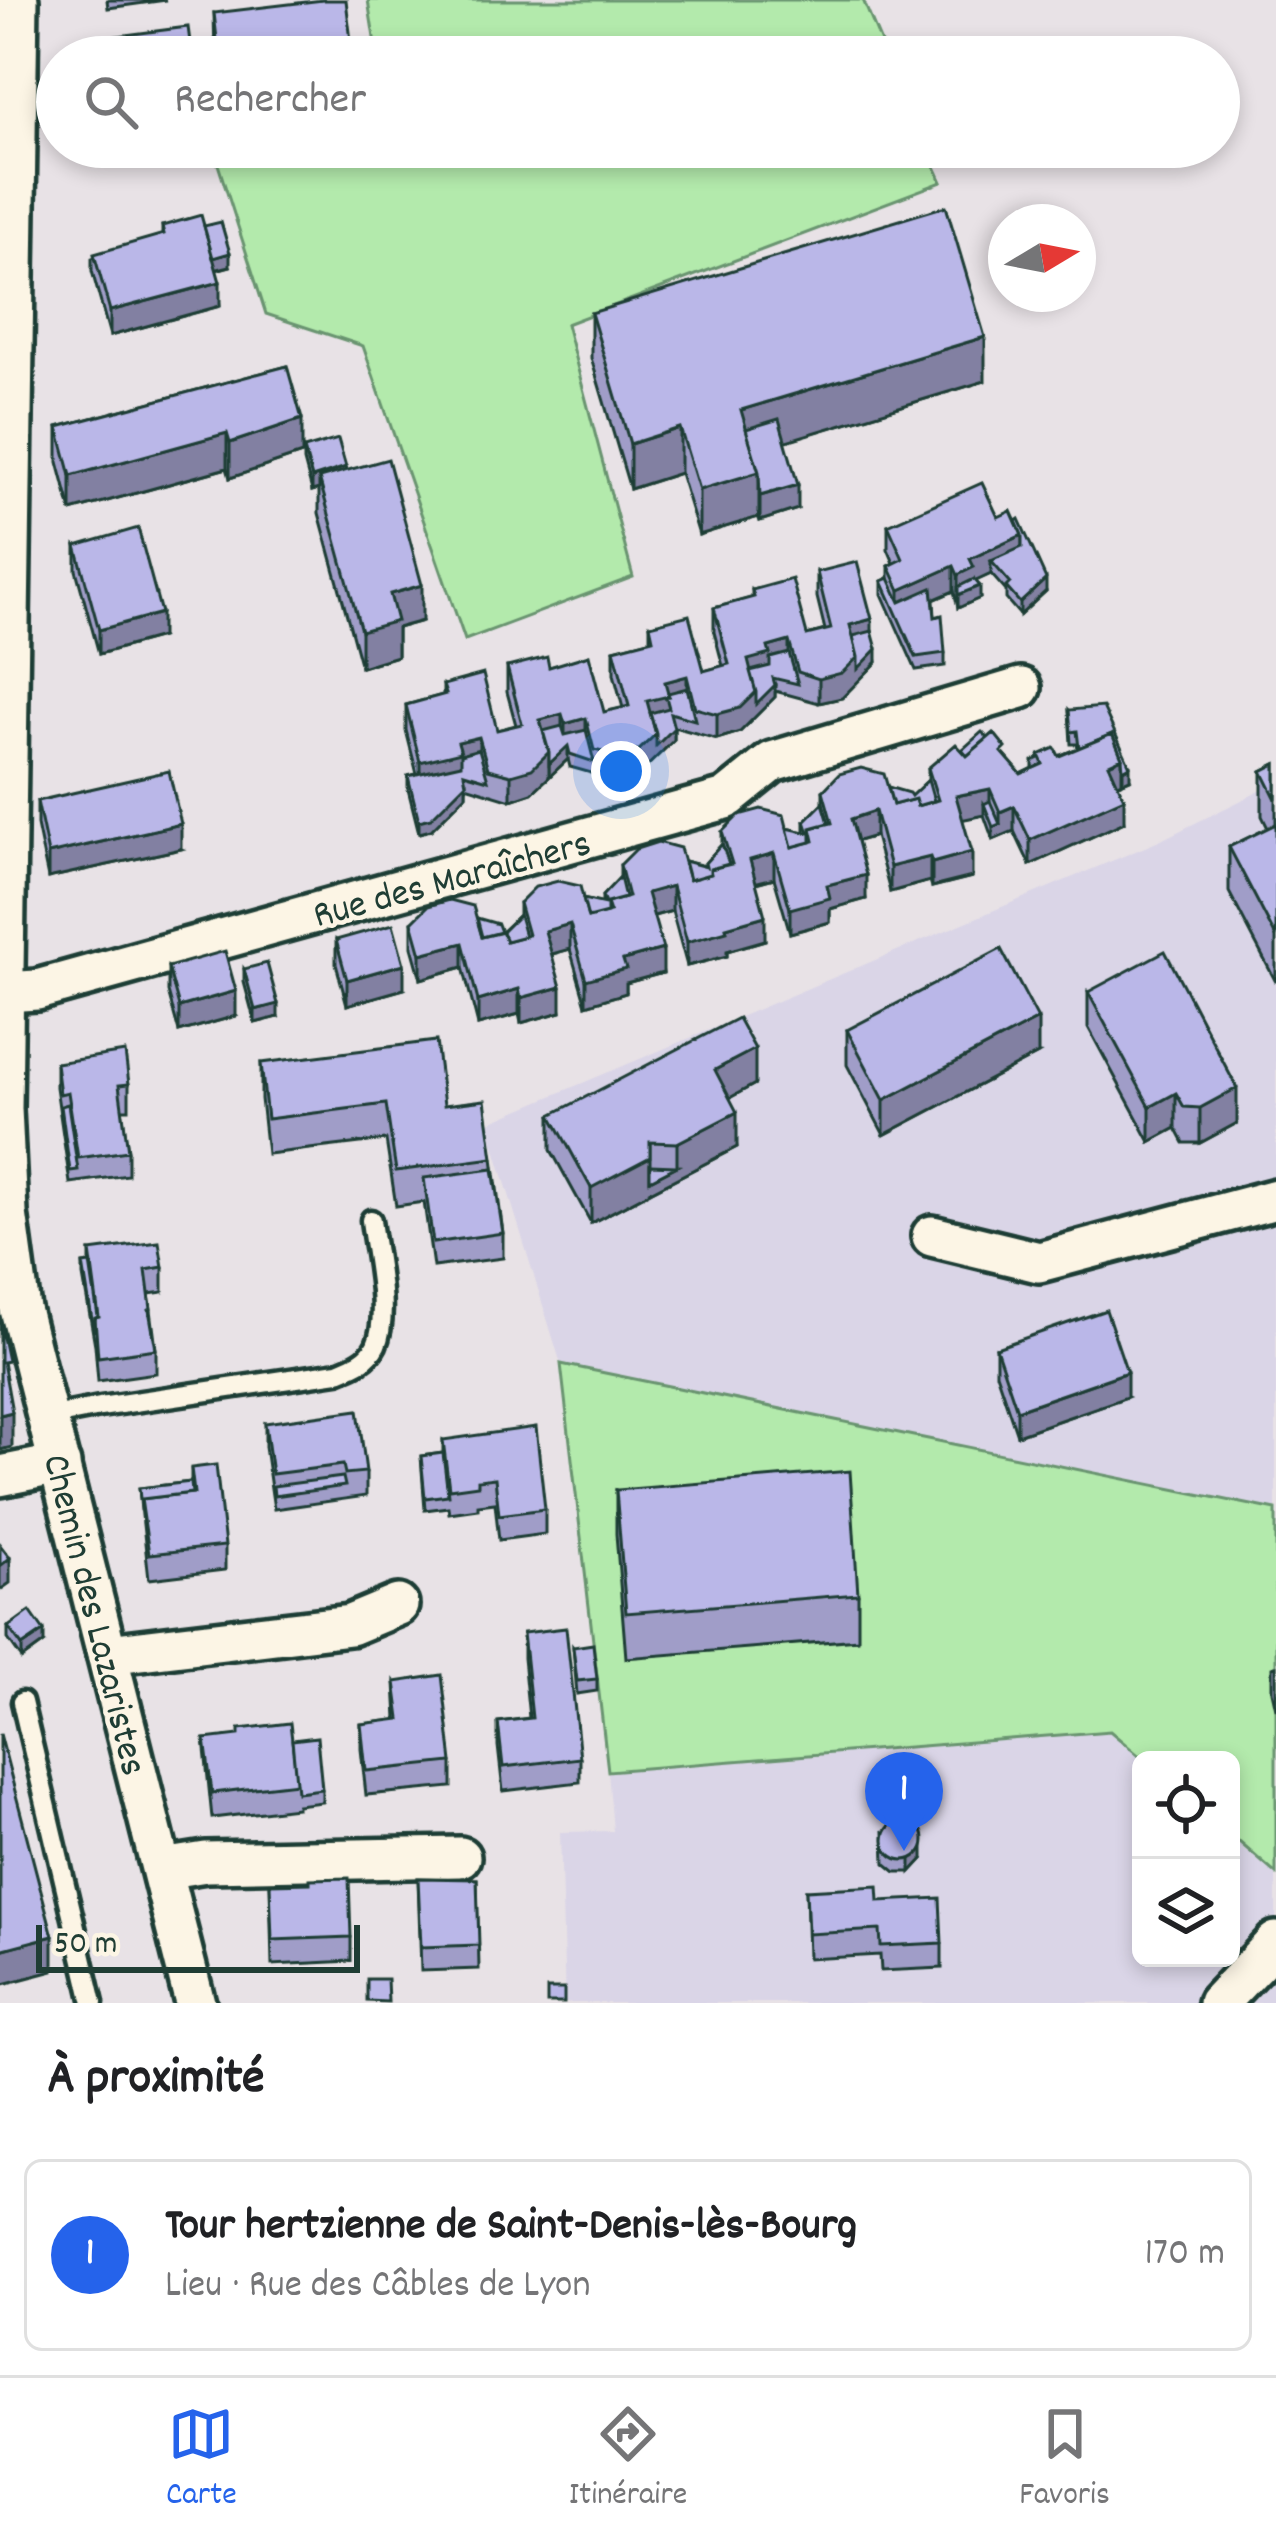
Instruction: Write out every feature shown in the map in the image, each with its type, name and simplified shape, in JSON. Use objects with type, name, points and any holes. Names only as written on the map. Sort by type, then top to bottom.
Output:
[{"type":"street","name":"Chemin des Lazaristes","points":[[18,0],[4,600],[2,1109],[7,1213],[20,1310],[195,2003]]},
{"type":"street","name":"Rue des Maraîchers","points":[[5,992],[37,990],[726,800],[772,762],[1021,688]]},
{"type":"street","points":[[932,1236],[1039,1262],[1276,1199]]},
{"type":"street","points":[[0,1476],[59,1464]]},
{"type":"street","points":[[107,1654],[350,1625],[398,1605]]},
{"type":"street","points":[[162,1869],[206,1862],[460,1857]]},
{"type":"street","points":[[1218,2003],[1276,1942]]},
{"type":"lane","points":[[48,1417],[338,1372],[360,1364],[375,1348],[381,1326],[371,1220]]},
{"type":"lane","points":[[22,1702],[93,2003]]},
{"type":"shaded area","points":[[1276,783],[1276,1510],[561,1364],[487,1123],[1157,842]]},
{"type":"shaded area","points":[[1110,1731],[1133,1751],[1132,1967],[1240,1967],[1240,1843],[1276,1874],[1276,2003],[565,2003],[560,1832],[613,1831],[608,1771]]},
{"type":"green space","points":[[368,0],[863,0],[878,36],[374,36]]},
{"type":"green space","points":[[219,168],[936,168],[942,182],[566,324],[633,577],[465,640],[363,346],[266,314]]},
{"type":"green space","points":[[561,1364],[1276,1510],[1276,1874],[1240,1843],[1240,1751],[1133,1751],[1110,1731],[608,1771]]},
{"type":"building","points":[[346,0],[350,36],[217,36],[214,13]]},
{"type":"building","points":[[188,27],[189,36],[117,36]]},
{"type":"building","points":[[946,206],[985,337],[741,410],[759,472],[699,490],[680,428],[630,444],[591,313]]},
{"type":"building","points":[[201,215],[220,282],[110,311],[94,254],[164,234],[162,226]]},
{"type":"building","points":[[221,222],[230,253],[213,258],[204,226]]},
{"type":"building","points":[[287,366],[302,419],[230,443],[227,433],[71,476],[58,427]]},
{"type":"building","points":[[779,419],[798,485],[760,496],[759,472],[746,429]]},
{"type":"building","points":[[338,439],[346,467],[312,478],[304,449]]},
{"type":"building","points":[[388,459],[422,585],[390,594],[397,621],[361,631],[319,478]]},
{"type":"building","points":[[982,483],[998,517],[1011,511],[1022,535],[970,559],[974,567],[958,575],[954,566],[900,590],[889,566],[903,559],[888,525]]},
{"type":"building","points":[[1019,519],[1046,579],[1020,603],[991,561],[1022,547]]},
{"type":"building","points":[[138,528],[161,613],[99,630],[76,546]]},
{"type":"building","points":[[857,562],[872,619],[850,625],[858,657],[842,673],[819,679],[798,672],[789,641],[768,647],[770,654],[748,660],[756,692],[740,708],[717,714],[695,708],[687,676],[665,682],[669,696],[647,701],[656,734],[639,750],[616,755],[594,750],[586,718],[565,724],[562,714],[540,720],[549,752],[532,769],[511,775],[488,769],[479,737],[458,742],[461,752],[420,762],[406,705],[446,694],[443,685],[483,674],[497,730],[522,724],[507,667],[547,657],[549,667],[589,655],[604,712],[629,706],[614,649],[653,639],[650,625],[689,615],[704,671],[729,664],[714,608],[754,597],[752,590],[792,579],[807,635],[831,629],[817,572]]},
{"type":"building","points":[[889,578],[900,602],[932,588],[935,617],[942,615],[945,653],[916,657],[882,581]]},
{"type":"building","points":[[974,579],[980,586],[958,595],[958,587]]},
{"type":"building","points":[[872,631],[877,649],[858,669],[853,636]]},
{"type":"building","points":[[789,653],[798,684],[773,678],[775,685],[756,704],[750,671],[770,666],[770,658]]},
{"type":"building","points":[[687,688],[695,720],[670,713],[674,728],[656,746],[650,713],[669,708],[668,693]]},
{"type":"building","points":[[1103,707],[1130,766],[1123,770],[1112,734],[1079,748],[1077,731],[1071,732],[1069,710]]},
{"type":"building","points":[[562,726],[565,735],[586,730],[594,762],[570,754],[568,746],[549,764],[543,731]]},
{"type":"building","points":[[982,732],[988,738],[967,756],[962,750]]},
{"type":"building","points":[[994,733],[1006,748],[1002,752],[1021,774],[1043,764],[1039,755],[1055,748],[1059,756],[1112,734],[1122,758],[1109,764],[1124,798],[1030,840],[1014,806],[1000,812],[990,789],[956,796],[972,852],[932,863],[930,857],[890,867],[875,811],[851,819],[866,875],[827,885],[830,898],[790,909],[774,853],[750,860],[765,916],[687,942],[672,886],[647,893],[663,949],[623,960],[626,969],[586,980],[570,924],[545,931],[561,987],[521,998],[519,989],[478,1001],[463,943],[421,954],[412,922],[428,906],[450,900],[473,906],[482,937],[503,932],[506,941],[528,935],[519,903],[535,887],[558,881],[580,886],[588,918],[610,912],[607,903],[628,897],[620,865],[636,849],[658,842],[680,848],[689,880],[711,874],[710,869],[732,864],[722,832],[739,815],[761,809],[784,815],[792,847],[814,841],[811,828],[832,823],[823,791],[839,774],[861,768],[884,774],[893,805],[915,799],[917,806],[938,800],[928,768],[956,744],[967,756]]},
{"type":"building","points":[[479,749],[488,780],[464,773],[466,783],[431,818],[419,821],[408,776],[461,764],[461,754]]},
{"type":"building","points":[[1276,764],[1276,799],[1262,771]]},
{"type":"building","points":[[169,771],[181,824],[48,854],[37,801]]},
{"type":"building","points":[[928,780],[934,801],[917,806],[915,799],[893,805],[888,787],[911,796]]},
{"type":"building","points":[[990,801],[1000,824],[993,827],[984,804]]},
{"type":"building","points":[[823,803],[829,823],[811,828],[811,842],[792,847],[787,828],[809,833],[805,821]]},
{"type":"building","points":[[1276,824],[1276,937],[1229,847]]},
{"type":"building","points":[[722,844],[729,864],[689,880],[684,861],[706,867]]},
{"type":"building","points":[[620,877],[625,898],[607,903],[607,913],[588,918],[583,899],[605,904],[602,896]]},
{"type":"building","points":[[519,915],[525,936],[506,941],[502,932]]},
{"type":"building","points":[[477,918],[498,924],[501,932],[482,937]]},
{"type":"building","points":[[393,924],[404,964],[347,980],[336,940]]},
{"type":"building","points":[[1001,949],[1038,1019],[884,1100],[847,1030]]},
{"type":"building","points":[[225,951],[236,991],[179,1007],[168,967]]},
{"type":"building","points":[[1165,951],[1237,1088],[1200,1108],[1184,1107],[1176,1093],[1150,1107],[1088,992]]},
{"type":"building","points":[[267,963],[278,1004],[255,1010],[244,969]]},
{"type":"building","points":[[738,1018],[755,1049],[715,1070],[737,1112],[677,1143],[650,1142],[650,1157],[591,1188],[551,1115]]},
{"type":"building","points":[[436,1041],[444,1105],[485,1100],[493,1158],[396,1171],[386,1104],[267,1119],[261,1063]]},
{"type":"building","points":[[125,1052],[129,1084],[119,1085],[128,1151],[78,1158],[68,1092],[60,1094],[56,1063]]},
{"type":"building","points":[[68,1104],[78,1170],[70,1171],[61,1106]]},
{"type":"building","points":[[650,1165],[677,1166],[650,1180]]},
{"type":"building","points":[[493,1169],[503,1233],[433,1243],[424,1178]]},
{"type":"building","points":[[159,1242],[163,1267],[146,1270],[156,1349],[98,1357],[95,1318],[99,1317],[90,1251]]},
{"type":"building","points":[[90,1263],[98,1317],[94,1332],[83,1264]]},
{"type":"building","points":[[1106,1310],[1127,1372],[1017,1410],[996,1348]]},
{"type":"building","points":[[0,1323],[12,1412],[0,1415]]},
{"type":"building","points":[[358,1410],[366,1472],[345,1474],[343,1465],[272,1474],[265,1423]]},
{"type":"building","points":[[536,1427],[545,1509],[499,1515],[495,1478],[449,1489],[443,1440]]},
{"type":"building","points":[[443,1453],[448,1495],[425,1498],[421,1456]]},
{"type":"building","points":[[216,1465],[225,1546],[149,1554],[141,1499],[194,1493],[191,1468]]},
{"type":"building","points":[[850,1471],[858,1594],[626,1613],[616,1490]]},
{"type":"building","points":[[343,1477],[345,1486],[274,1496],[273,1486]]},
{"type":"building","points":[[191,1482],[192,1493],[141,1499],[141,1511],[139,1488]]},
{"type":"building","points":[[0,1545],[10,1558],[0,1566]]},
{"type":"building","points":[[30,1611],[44,1631],[22,1646],[8,1627]]},
{"type":"building","points":[[566,1628],[580,1758],[503,1767],[498,1722],[532,1718],[523,1633]]},
{"type":"building","points":[[593,1644],[597,1679],[577,1681],[573,1647]]},
{"type":"building","points":[[442,1675],[452,1762],[366,1771],[361,1724],[400,1719],[395,1682]]},
{"type":"building","points":[[290,1723],[297,1783],[212,1793],[205,1739]]},
{"type":"building","points":[[0,1734],[53,1936],[0,1950]]},
{"type":"building","points":[[317,1737],[322,1789],[297,1792],[292,1740]]},
{"type":"building","points":[[904,1820],[918,1826],[924,1840],[918,1854],[904,1860],[890,1854],[884,1840],[890,1826]]},
{"type":"building","points":[[349,1878],[351,1937],[272,1940],[270,1884]]},
{"type":"building","points":[[418,1878],[477,1879],[479,1945],[421,1947]]},
{"type":"building","points":[[878,1886],[879,1901],[940,1898],[942,1943],[881,1946],[880,1930],[808,1934],[806,1890]]},
{"type":"building","points":[[367,1979],[387,1979],[388,2002],[367,2001]]},
{"type":"building","points":[[547,1989],[564,1989],[564,2003],[547,2003]]},
{"type":"place","name":"Tour hertzienne de Saint-Denis-lès-Bourg","points":[[904,1851]]}]
